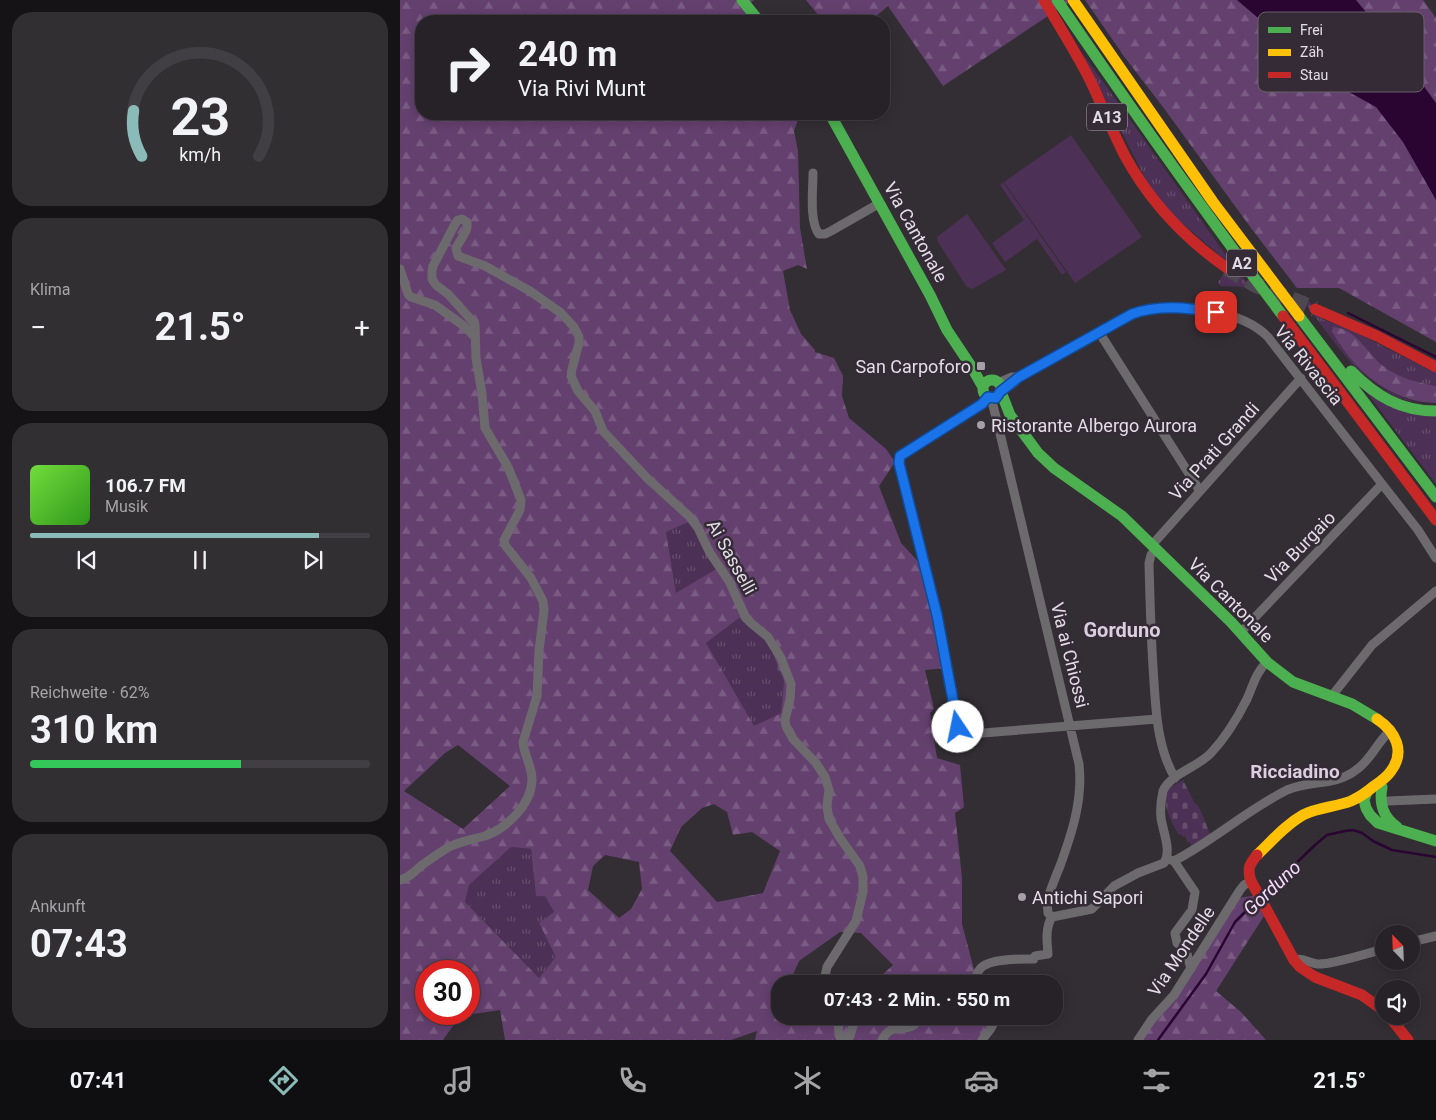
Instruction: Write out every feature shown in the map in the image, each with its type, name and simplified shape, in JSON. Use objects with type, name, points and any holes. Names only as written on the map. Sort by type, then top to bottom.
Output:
[{"type":"main road","points":[[742,0],[754,15]]},
{"type":"main road","name":"A13","points":[[1044,0],[1080,62],[1125,155],[1147,192],[1178,230],[1227,268]]},
{"type":"main road","name":"A2","points":[[1057,0],[1211,221],[1436,520]]},
{"type":"main road","name":"A2","points":[[1073,0],[1229,223],[1436,497]]},
{"type":"main road","name":"Via Cantonale","points":[[833,120],[930,295],[947,330],[971,366],[992,390],[1033,448],[1064,475],[1116,510],[1241,632],[1267,662],[1293,682],[1352,704],[1369,713],[1391,730]]},
{"type":"main road","name":"A2","points":[[1286,298],[1352,373],[1373,391],[1384,399],[1403,406],[1418,410],[1436,410]]},
{"type":"main road","points":[[1315,309],[1377,336],[1436,367]]},
{"type":"main road","points":[[1391,730],[1396,739],[1398,749],[1397,762],[1382,787],[1380,798],[1381,808],[1385,817],[1397,827]]},
{"type":"main road","points":[[1366,797],[1392,770]]},
{"type":"main road","points":[[1375,1003],[1357,992],[1308,974],[1300,968],[1265,908],[1251,882],[1248,872],[1251,862],[1287,825],[1305,814],[1332,806],[1348,804],[1366,797],[1382,787]]},
{"type":"main road","points":[[1366,797],[1368,811],[1374,819]]},
{"type":"main road","points":[[1366,797],[1370,805],[1382,818],[1397,827]]},
{"type":"main road","points":[[1348,804],[1384,825],[1397,827],[1436,841]]},
{"type":"main road","points":[[1396,1025],[1408,1040]]},
{"type":"street","points":[[813,172],[813,215],[815,229],[819,234],[831,232],[880,203]]},
{"type":"street","name":"Ai Sasselli","points":[[476,337],[476,327],[473,321],[448,294],[433,283],[431,275],[433,266],[455,224],[458,220],[462,219],[467,222],[468,227],[456,248],[458,256],[462,259],[478,262],[530,291],[561,313],[574,327],[580,341],[571,372],[572,380],[581,395],[595,411],[605,434],[644,476],[690,517],[698,528],[710,553],[729,581],[746,618],[768,637],[777,650],[791,684],[785,720],[786,726],[793,739],[825,777],[829,790],[827,806],[829,819],[856,860],[862,872],[864,884],[856,921],[825,975]]},
{"type":"street","points":[[400,269],[408,294],[411,297],[434,305],[476,337],[476,358],[485,428],[508,467],[521,500],[520,510],[504,542],[531,578],[544,605],[537,696],[523,742],[532,783],[527,799],[518,811],[501,827],[485,836],[450,847],[407,878],[400,880]]},
{"type":"street","name":"Via Rivascia","points":[[1070,726],[970,734],[962,732],[958,727],[937,615],[899,459],[902,454],[982,404],[992,390],[1132,314],[1151,309],[1182,308],[1216,312],[1239,319],[1258,329],[1268,337],[1418,530],[1436,558]]},
{"type":"street","points":[[1099,332],[1200,491]]},
{"type":"street","name":"Via Prati Grandi","points":[[1154,547],[1200,491],[1301,378]]},
{"type":"street","name":"Via ai Chiossi","points":[[977,975],[980,968],[984,965],[1002,961],[1034,959],[1035,956],[1048,954],[1047,931],[1052,917],[1048,913],[1047,900],[1074,824],[1079,790],[1079,764],[998,424],[992,390]]},
{"type":"street","points":[[998,424],[1010,415]]},
{"type":"street","name":"Via Burgaio","points":[[1241,632],[1382,484]]},
{"type":"street","points":[[1154,547],[1149,563],[1151,639],[1157,719],[1167,764],[1175,778]]},
{"type":"street","points":[[1331,696],[1372,645],[1436,591]]},
{"type":"street","points":[[1191,968],[1187,953],[1177,943],[1175,933],[1192,910],[1196,893],[1170,860],[1162,824],[1161,806],[1164,790],[1175,778],[1210,754],[1227,734],[1242,709],[1260,669],[1267,662]]},
{"type":"street","points":[[1070,726],[1157,719]]},
{"type":"street","points":[[1052,917],[1092,909],[1118,883],[1163,864],[1205,843],[1250,811],[1290,789],[1348,776],[1362,766],[1391,730]]},
{"type":"street","points":[[1388,801],[1436,799]]},
{"type":"street","name":"Via Mondelle","points":[[1138,1040],[1152,1019],[1174,995],[1240,890],[1244,885],[1251,882]]},
{"type":"street","points":[[1420,940],[1436,936]]},
{"type":"street","points":[[1294,960],[1299,959],[1322,964],[1375,951]]},
{"type":"street","points":[[838,1025],[840,1037],[845,1038],[850,1036],[854,1025]]},
{"type":"street","points":[[882,1040],[893,1029],[905,1029],[914,1025]]},
{"type":"street","points":[[982,1040],[992,1025]]},
{"type":"green space","points":[[400,0],[754,0],[747,6],[754,15],[415,15],[415,120],[798,120],[794,131],[798,151],[800,228],[807,269],[798,265],[783,271],[790,310],[801,334],[815,352],[834,358],[843,376],[842,396],[849,418],[886,449],[895,462],[879,486],[901,543],[926,570],[947,668],[925,670],[934,709],[930,713],[937,758],[960,765],[964,807],[955,813],[962,878],[962,924],[975,975],[882,975],[893,965],[861,933],[840,932],[799,961],[793,975],[771,975],[771,1025],[990,1025],[982,1040],[755,1040],[757,1031],[731,1040],[505,1040],[500,1010],[480,1013],[480,960],[415,960],[415,1025],[454,1025],[443,1040],[400,1040]],"holes":[[[691,521],[716,569],[676,593],[666,532]],[[739,618],[768,642],[784,681],[781,713],[754,726],[706,643]],[[458,745],[510,786],[463,829],[404,791],[445,753]],[[714,804],[727,812],[733,835],[752,832],[780,851],[763,893],[717,902],[670,851],[681,827],[702,808]],[[511,847],[531,849],[536,896],[545,896],[554,912],[539,923],[556,957],[539,978],[465,902],[469,885]],[[605,855],[639,862],[642,889],[631,909],[619,918],[588,890],[593,866]]]},
{"type":"green space","points":[[806,0],[1072,0],[943,86],[888,6],[877,15],[818,15]]},
{"type":"green space","points":[[1085,0],[1423,0],[1436,18],[1436,342],[1339,288],[1297,288],[1126,59]]},
{"type":"green space","points":[[1082,53],[1230,261],[1228,262],[1157,202]]},
{"type":"green space","points":[[1071,135],[1142,237],[1075,283],[1004,182]]},
{"type":"green space","points":[[1003,182],[1066,272],[1062,275],[1037,239],[1005,262],[992,243],[1024,220],[1000,185]]},
{"type":"green space","points":[[967,214],[1006,270],[972,289],[966,286],[938,242],[937,237]]},
{"type":"green space","points":[[1231,262],[1250,287],[1220,286],[1218,282]]},
{"type":"green space","points":[[1305,295],[1322,319],[1353,331],[1436,373],[1436,386],[1414,381],[1387,369],[1362,343],[1339,344],[1359,367],[1382,387],[1399,396],[1430,406],[1394,397],[1356,368],[1301,298]]},
{"type":"green space","points":[[1333,327],[1341,328],[1354,336],[1376,360],[1394,373],[1414,381],[1436,386],[1436,403],[1404,397],[1375,381],[1350,358],[1332,331]]},
{"type":"green space","points":[[1365,390],[1436,414],[1436,484]]},
{"type":"green space","points":[[691,521],[716,569],[676,594],[666,531]]},
{"type":"green space","points":[[739,618],[768,642],[784,681],[781,713],[753,727],[706,643]]},
{"type":"green space","points":[[1183,780],[1194,802],[1199,807],[1211,836],[1192,847],[1185,836],[1179,835],[1166,807],[1169,789]]},
{"type":"green space","points":[[511,847],[531,849],[536,896],[545,896],[554,912],[539,923],[557,957],[539,978],[465,902],[469,885]]},
{"type":"green space","points":[[1253,896],[1264,916],[1216,991],[1241,1012],[1266,1040],[1138,1040],[1238,898]]},
{"type":"shaded area","points":[[1237,0],[1356,0],[1366,12],[1258,12],[1258,18]]},
{"type":"shaded area","points":[[1424,86],[1436,103],[1436,200],[1403,142],[1376,107],[1349,92],[1424,92]]},
{"type":"waterway","points":[[1348,313],[1436,357]]},
{"type":"waterway","name":"Gorduno","points":[[1264,894],[1327,835],[1345,831],[1353,830],[1362,833],[1373,841],[1392,850],[1436,857]]},
{"type":"waterway","name":"Gorduno","points":[[1158,1040],[1206,974],[1235,922],[1256,901]]},
{"type":"tunnel","points":[[1227,268],[1256,285],[1315,309]]},
{"type":"traffic: fast","points":[[742,0],[754,15]]},
{"type":"traffic: fast","points":[[1057,0],[1168,160],[1283,316]]},
{"type":"traffic: fast","points":[[833,120],[930,295],[947,330],[983,387]]},
{"type":"traffic: fast","points":[[1299,316],[1436,497]]},
{"type":"traffic: fast","points":[[1351,371],[1379,395],[1389,400],[1411,408],[1436,411]]},
{"type":"traffic: fast","points":[[992,380],[998,383],[1001,389],[998,395],[992,398],[986,395],[983,389],[986,383],[992,380]]},
{"type":"traffic: fast","points":[[1001,392],[1010,415],[1038,453],[1054,468],[1122,516],[1231,622],[1267,662],[1293,682],[1352,704],[1377,719]]},
{"type":"traffic: fast","points":[[1382,787],[1381,799],[1383,810],[1388,819],[1397,827]]},
{"type":"traffic: fast","points":[[1367,792],[1364,800],[1366,808],[1378,823],[1436,841]]},
{"type":"traffic: slow","points":[[1073,0],[1213,202],[1299,316]]},
{"type":"traffic: slow","points":[[1257,855],[1284,828],[1296,819],[1315,810],[1354,799],[1369,790],[1389,773],[1395,764],[1398,749],[1389,729],[1377,719]]},
{"type":"traffic: jam","points":[[1044,0],[1085,70],[1125,156],[1145,189],[1182,232],[1227,268]]},
{"type":"traffic: jam","points":[[1315,309],[1377,336],[1436,367]]},
{"type":"traffic: jam","points":[[1283,316],[1436,520]]},
{"type":"traffic: jam","points":[[1257,855],[1250,867],[1251,881],[1294,960],[1300,967],[1315,977],[1362,995],[1375,1004]]},
{"type":"traffic: jam","points":[[1396,1025],[1408,1040]]},
{"type":"place","name":"San Carpoforo","points":[[981,366]]},
{"type":"place","name":"Ristorante Albergo Aurora","points":[[981,425]]},
{"type":"place","name":"Antichi Sapori","points":[[1022,897]]},
{"type":"district","name":"Gorduno","points":[[1122,630]]},
{"type":"district","name":"Ricciadino","points":[[1295,771]]},
{"type":"route","points":[[958,727],[937,615],[899,463],[900,456],[982,404],[988,397],[996,398],[1000,392],[1019,377],[1121,319],[1151,309],[1193,309],[1216,312]]}]
